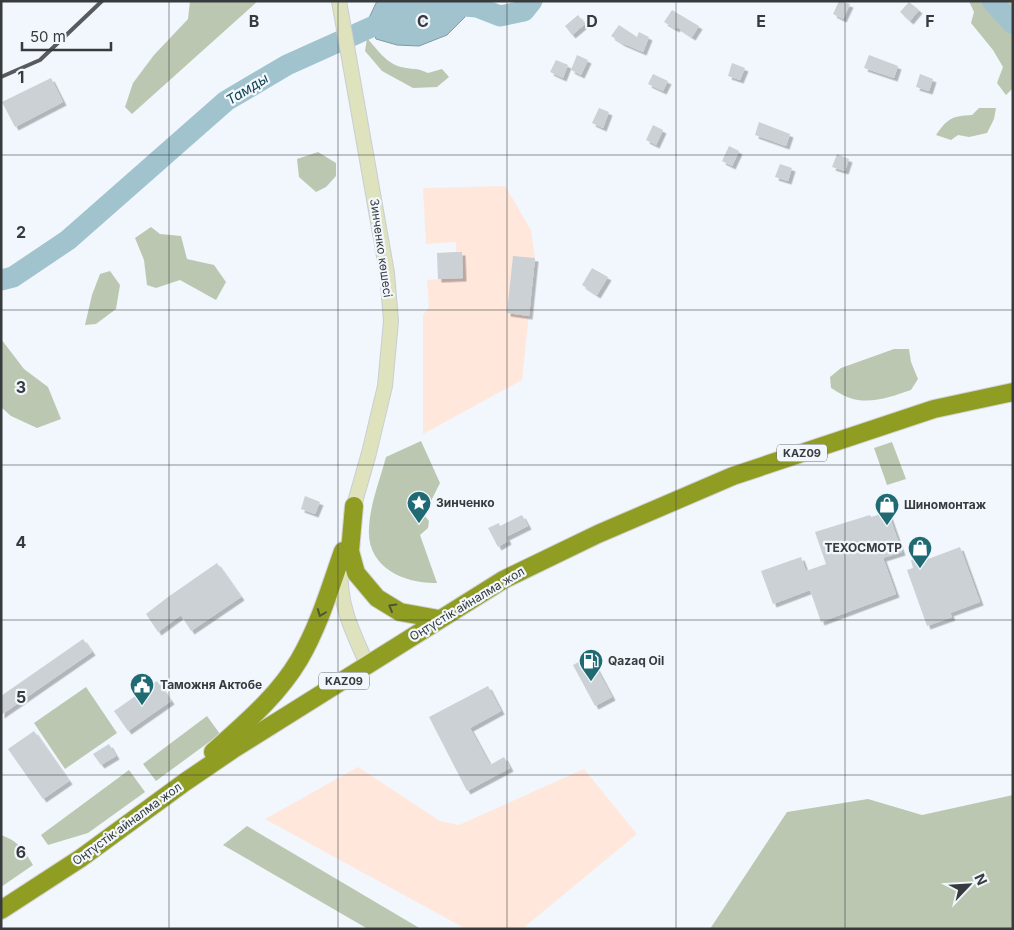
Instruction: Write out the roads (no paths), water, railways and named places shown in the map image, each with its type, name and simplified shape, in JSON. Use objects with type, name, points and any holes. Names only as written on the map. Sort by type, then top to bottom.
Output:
[{"type":"highway","name":"Оңтүстік айналма жол","points":[[1,910],[82,858],[232,750],[368,666],[439,619],[511,576],[598,534],[733,476],[934,409],[1013,392]]},
{"type":"highway","points":[[354,506],[350,551],[356,573],[377,598],[400,612],[439,619]]},
{"type":"highway","points":[[185,782],[202,762],[270,699],[298,662],[318,621],[343,551]]},
{"type":"main road","name":"Зинченко көшесі","points":[[339,1],[387,273],[390,321],[385,386],[369,453],[346,532],[340,569],[346,617],[368,666]]},
{"type":"water","points":[[377,1],[464,1],[465,17],[447,35],[419,46],[397,45],[376,39],[368,20]]},
{"type":"waterway","name":"Тамды","points":[[437,4],[477,7],[500,16],[524,11],[532,1]]},
{"type":"waterway","name":"Тамды","points":[[992,1],[1013,24]]},
{"type":"waterway","name":"Тамды","points":[[1,280],[13,277],[68,240],[226,101],[287,65],[396,16]]},
{"type":"railway","points":[[1,77],[40,60],[102,1]]},
{"type":"place","name":"Зинченко","points":[[419,524]]},
{"type":"place","name":"Шиномонтаж","points":[[887,526]]},
{"type":"place","name":"ТЕХОСМОТР","points":[[920,569]]},
{"type":"place","name":"Qazaq Oil","points":[[591,682]]},
{"type":"place","name":"Таможня Актобе","points":[[142,706]]}]
